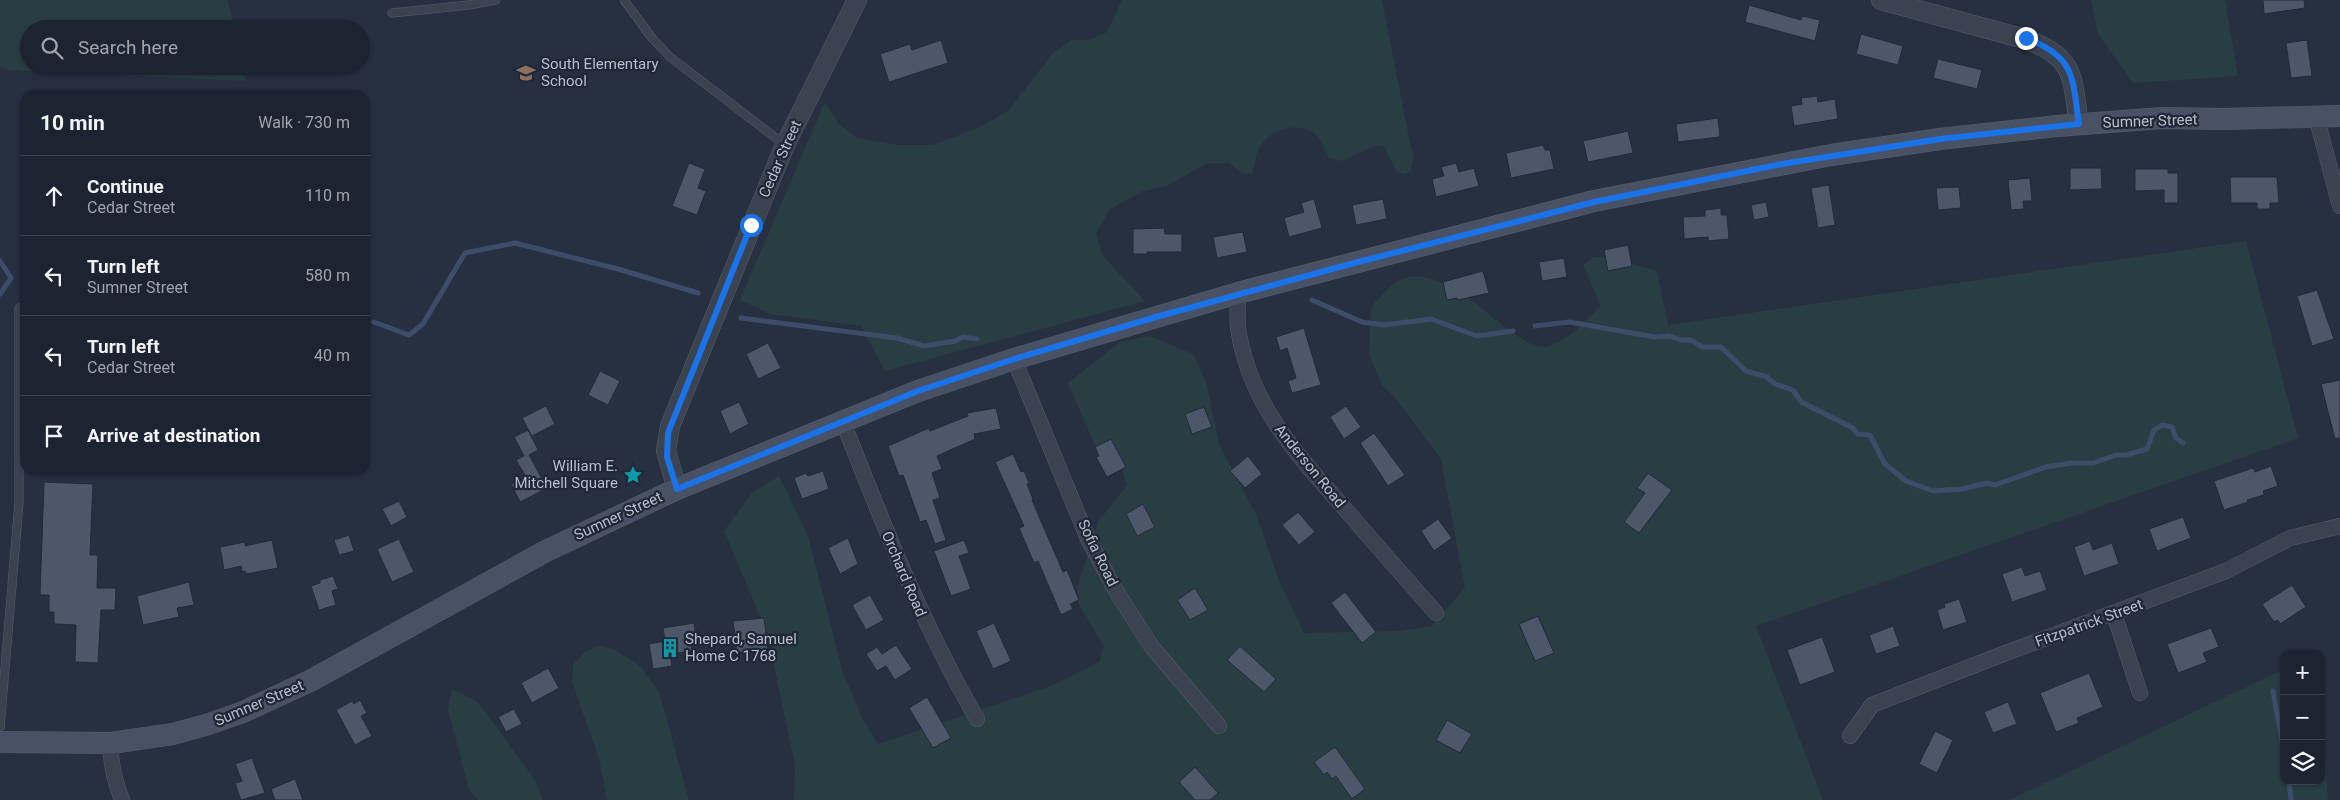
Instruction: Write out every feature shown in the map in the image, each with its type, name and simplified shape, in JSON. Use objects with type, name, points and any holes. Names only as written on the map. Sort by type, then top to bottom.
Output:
[{"type":"main road","name":"Sumner Street","points":[[0,742],[111,743],[173,734],[209,724],[278,696],[546,551],[593,527],[677,489],[918,391],[1014,359],[1238,293],[1594,202],[1661,187],[1880,148],[2079,124],[2162,118],[2199,120],[2340,116]]},
{"type":"street","points":[[1881,0],[2026,38],[2047,47],[2060,57],[2069,68],[2079,124]]},
{"type":"street","name":"Cedar Street","points":[[677,489],[667,457],[668,433],[785,145],[857,1]]},
{"type":"street","points":[[2316,116],[2340,206]]},
{"type":"street","name":"Anderson Road","points":[[1238,293],[1238,325],[1241,344],[1255,385],[1275,426],[1300,459],[1436,613]]},
{"type":"street","name":"Sofia Road","points":[[1014,359],[1090,541],[1115,589],[1152,647],[1219,726]]},
{"type":"street","name":"Orchard Road","points":[[843,422],[912,595],[952,676],[977,719]]},
{"type":"street","name":"Fitzpatrick Street","points":[[1850,736],[1872,706],[2010,651],[2226,571],[2290,538],[2340,526]]},
{"type":"street","points":[[2114,614],[2140,693]]},
{"type":"street","points":[[111,743],[114,774],[122,800]]},
{"type":"lane","points":[[392,14],[496,0]]},
{"type":"lane","points":[[624,0],[652,38],[670,57],[785,145]]},
{"type":"lane","points":[[0,727],[19,503],[19,308]]},
{"type":"green space","points":[[0,0],[228,0],[232,20],[20,20],[20,71],[8,70],[0,66]]},
{"type":"green space","points":[[1122,0],[1382,0],[1414,157],[1410,172],[1404,174],[1396,171],[1384,146],[1374,146],[1342,161],[1328,157],[1324,147],[1314,133],[1300,128],[1285,128],[1266,138],[1257,155],[1252,174],[1242,173],[1229,163],[1207,163],[1167,186],[1142,191],[1109,210],[1096,234],[1103,256],[1145,301],[885,371],[861,326],[770,314],[740,300],[825,102],[838,123],[857,138],[898,145],[933,145],[980,127],[1008,111],[1053,53],[1072,40],[1090,40],[1107,32]]},
{"type":"green space","points":[[2091,0],[2225,0],[2238,76],[2133,83],[2098,34]]},
{"type":"green space","points":[[116,75],[245,75],[246,81]]},
{"type":"green space","points":[[2246,241],[2298,438],[1756,626],[1823,800],[794,800],[795,765],[772,656],[771,642],[724,531],[752,493],[779,476],[808,536],[842,670],[861,716],[878,744],[1051,686],[1099,662],[1104,646],[1079,605],[1077,588],[1098,522],[1127,485],[1122,470],[1097,450],[1068,383],[1120,342],[1150,336],[1193,354],[1206,382],[1219,444],[1256,514],[1279,581],[1304,633],[1400,631],[1432,626],[1465,588],[1441,459],[1394,396],[1382,386],[1369,354],[1371,307],[1392,285],[1413,277],[1434,279],[1456,290],[1518,336],[1535,345],[1550,346],[1571,334],[1601,306],[1583,265],[1594,257],[1609,257],[1657,271],[1668,325]]},
{"type":"green space","points":[[599,646],[614,649],[640,666],[659,692],[689,800],[607,800],[599,758],[572,682],[573,665],[583,653]]},
{"type":"green space","points":[[2280,671],[2280,785],[2325,785],[2325,755],[2328,800],[2010,800]]},
{"type":"green space","points":[[452,689],[478,702],[535,780],[543,800],[478,800],[469,789],[448,710]]},
{"type":"building","points":[[2263,0],[2304,0],[2305,8],[2264,14]]},
{"type":"building","points":[[1749,5],[1801,20],[1802,16],[1820,20],[1815,41],[1745,22]]},
{"type":"building","points":[[1861,34],[1903,46],[1898,65],[1856,54]]},
{"type":"building","points":[[941,40],[948,63],[889,82],[880,54],[910,44],[912,50]]},
{"type":"building","points":[[2307,40],[2312,76],[2291,78],[2286,43]]},
{"type":"building","points":[[1938,59],[1982,70],[1977,89],[1933,78]]},
{"type":"building","points":[[1817,96],[1818,102],[1835,99],[1838,119],[1794,126],[1791,106],[1802,104],[1801,98]]},
{"type":"building","points":[[1718,118],[1720,137],[1678,142],[1676,124]]},
{"type":"building","points":[[1628,131],[1633,153],[1588,162],[1583,141]]},
{"type":"building","points":[[1543,145],[1545,150],[1550,150],[1554,169],[1511,178],[1506,153]]},
{"type":"building","points":[[689,163],[705,169],[698,188],[706,191],[697,215],[672,206]]},
{"type":"building","points":[[1456,163],[1459,172],[1474,168],[1479,186],[1436,197],[1432,179],[1444,176],[1441,167]]},
{"type":"building","points":[[2070,168],[2101,168],[2102,189],[2070,190]]},
{"type":"building","points":[[2135,169],[2168,169],[2168,173],[2178,173],[2178,203],[2164,203],[2164,190],[2135,191]]},
{"type":"building","points":[[2230,177],[2277,177],[2279,203],[2270,203],[2270,209],[2257,209],[2257,203],[2231,203]]},
{"type":"building","points":[[2030,178],[2032,201],[2023,201],[2024,209],[2011,210],[2008,180]]},
{"type":"building","points":[[1829,185],[1835,225],[1818,228],[1811,188]]},
{"type":"building","points":[[1959,187],[1961,208],[1938,210],[1936,188]]},
{"type":"building","points":[[1314,199],[1322,228],[1289,237],[1284,218],[1304,212],[1301,203]]},
{"type":"building","points":[[1383,199],[1387,219],[1356,225],[1352,205]]},
{"type":"building","points":[[1766,202],[1769,217],[1754,220],[1751,205]]},
{"type":"building","points":[[1721,208],[1721,215],[1727,215],[1729,239],[1708,241],[1708,237],[1684,239],[1683,217],[1705,216],[1705,210]]},
{"type":"building","points":[[1164,228],[1165,234],[1182,234],[1182,252],[1133,254],[1133,229]]},
{"type":"building","points":[[1243,232],[1247,252],[1217,258],[1213,237]]},
{"type":"building","points":[[1628,245],[1632,266],[1608,271],[1604,250]]},
{"type":"building","points":[[1564,258],[1567,277],[1542,281],[1539,262]]},
{"type":"building","points":[[1483,271],[1489,293],[1458,300],[1457,298],[1447,300],[1443,282]]},
{"type":"building","points":[[2317,290],[2334,339],[2312,346],[2297,296]]},
{"type":"building","points":[[1304,328],[1321,385],[1292,393],[1288,381],[1296,378],[1287,348],[1280,351],[1276,337]]},
{"type":"building","points":[[768,343],[781,368],[758,379],[746,354]]},
{"type":"building","points":[[600,371],[620,381],[608,405],[588,395]]},
{"type":"building","points":[[2340,380],[2340,438],[2335,439],[2321,384]]},
{"type":"building","points":[[739,402],[749,424],[730,434],[720,411]]},
{"type":"building","points":[[546,406],[555,424],[532,436],[522,418]]},
{"type":"building","points":[[1346,406],[1361,427],[1344,439],[1330,417]]},
{"type":"building","points":[[1204,407],[1212,427],[1192,434],[1185,414]]},
{"type":"building","points":[[996,408],[1001,429],[974,434],[975,439],[937,456],[942,469],[932,473],[940,498],[933,500],[946,540],[935,544],[926,520],[920,522],[903,475],[899,476],[888,446],[929,428],[930,431],[968,416],[967,413]]},
{"type":"building","points":[[528,430],[538,450],[529,455],[547,488],[520,502],[511,484],[526,477],[516,460],[524,456],[514,437]]},
{"type":"building","points":[[1374,433],[1405,475],[1388,486],[1360,443]]},
{"type":"building","points":[[1111,439],[1126,467],[1107,477],[1096,457],[1099,456],[1095,447]]},
{"type":"building","points":[[1013,454],[1021,472],[1024,471],[1029,483],[1027,484],[1032,500],[1063,572],[1067,570],[1079,600],[1070,604],[1073,609],[1061,615],[1038,561],[1034,563],[1019,528],[1024,526],[995,462]]},
{"type":"building","points":[[1248,456],[1262,474],[1245,488],[1230,471]]},
{"type":"building","points":[[2271,466],[2278,486],[2263,491],[2264,495],[2224,510],[2214,481],[2253,468],[2255,472]]},
{"type":"building","points":[[823,471],[829,489],[802,499],[794,478],[806,473],[808,476]]},
{"type":"building","points":[[1648,473],[1672,490],[1639,533],[1624,522],[1645,493],[1637,488]]},
{"type":"building","points":[[44,482],[93,484],[90,555],[98,555],[97,588],[116,588],[115,610],[101,610],[98,663],[75,662],[76,625],[54,624],[54,612],[49,612],[49,595],[40,595]]},
{"type":"building","points":[[399,501],[407,517],[391,526],[382,509]]},
{"type":"building","points":[[1143,504],[1155,527],[1137,536],[1126,514]]},
{"type":"building","points":[[1298,512],[1315,532],[1299,545],[1282,525]]},
{"type":"building","points":[[2183,517],[2191,538],[2157,551],[2149,529]]},
{"type":"building","points":[[1438,519],[1452,538],[1434,551],[1421,531]]},
{"type":"building","points":[[349,535],[354,551],[339,555],[334,540]]},
{"type":"building","points":[[848,538],[858,564],[840,574],[828,548]]},
{"type":"building","points":[[399,539],[414,572],[392,582],[377,549]]},
{"type":"building","points":[[272,540],[278,568],[246,574],[245,571],[242,572],[241,566],[224,570],[220,547],[245,542],[245,546]]},
{"type":"building","points":[[964,540],[969,553],[959,556],[971,589],[951,596],[934,551]]},
{"type":"building","points":[[2090,541],[2093,550],[2112,543],[2119,564],[2084,576],[2074,547]]},
{"type":"building","points":[[2022,567],[2025,576],[2040,571],[2047,590],[2012,602],[2002,574]]},
{"type":"building","points":[[333,576],[338,589],[332,591],[336,605],[319,610],[311,586],[320,583],[320,580]]},
{"type":"building","points":[[189,582],[194,605],[177,608],[179,617],[143,625],[137,596]]},
{"type":"building","points":[[2292,585],[2306,607],[2280,624],[2278,620],[2274,622],[2262,604]]},
{"type":"building","points":[[1195,588],[1208,610],[1190,620],[1177,600]]},
{"type":"building","points":[[1345,592],[1376,632],[1362,643],[1331,603]]},
{"type":"building","points":[[870,595],[884,620],[866,630],[852,605]]},
{"type":"building","points":[[1959,599],[1967,622],[1943,630],[1937,610],[1945,607],[1944,604]]},
{"type":"building","points":[[1538,616],[1554,653],[1535,661],[1519,624]]},
{"type":"building","points":[[764,618],[768,649],[737,653],[733,621]]},
{"type":"building","name":"Shepard, Samuel Home C 1768","points":[[694,623],[697,644],[691,645],[692,651],[670,654],[672,666],[653,669],[649,644],[665,641],[663,628]]},
{"type":"building","points":[[994,623],[1011,661],[993,669],[976,631]]},
{"type":"building","points":[[1893,626],[1900,646],[1876,654],[1869,635]]},
{"type":"building","points":[[2211,628],[2219,647],[2203,653],[2207,662],[2178,673],[2167,644]]},
{"type":"building","points":[[1822,637],[1835,672],[1800,685],[1787,650]]},
{"type":"building","points":[[896,645],[912,669],[895,680],[886,666],[877,671],[866,654],[877,647],[882,654]]},
{"type":"building","points":[[1240,646],[1276,679],[1264,692],[1227,660]]},
{"type":"building","points":[[548,668],[559,688],[532,703],[521,683]]},
{"type":"building","points":[[2089,673],[2103,707],[2077,718],[2079,723],[2056,732],[2040,693]]},
{"type":"building","points":[[927,697],[951,738],[933,748],[909,708]]},
{"type":"building","points":[[360,700],[367,713],[361,716],[372,736],[355,745],[336,710],[352,701],[354,704]]},
{"type":"building","points":[[2008,702],[2017,724],[1993,733],[1984,712]]},
{"type":"building","points":[[514,709],[522,724],[506,732],[498,717]]},
{"type":"building","points":[[1447,720],[1472,734],[1460,753],[1436,740]]},
{"type":"building","points":[[1935,731],[1953,740],[1937,773],[1919,764]]},
{"type":"building","points":[[1335,747],[1365,789],[1352,799],[1336,776],[1332,779],[1327,772],[1324,775],[1314,762]]},
{"type":"building","points":[[252,758],[265,793],[241,800],[235,783],[242,781],[235,764]]},
{"type":"building","points":[[1195,767],[1218,793],[1210,800],[1195,800],[1179,782]]},
{"type":"building","points":[[295,779],[303,800],[275,800],[271,789]]},
{"type":"waterway","points":[[374,322],[409,335],[423,324],[465,253],[515,243],[618,269],[698,293]]},
{"type":"waterway","points":[[0,261],[11,278],[0,294]]},
{"type":"waterway","points":[[1312,300],[1362,322],[1384,325],[1431,319],[1477,336],[1513,331]]},
{"type":"waterway","points":[[741,318],[897,338],[924,346],[955,341],[963,337],[977,339]]},
{"type":"waterway","points":[[1535,326],[1569,322],[1655,337],[1669,336],[1681,340],[1691,340],[1702,347],[1721,347],[1746,371],[1767,377],[1775,384],[1793,390],[1801,402],[1853,428],[1857,434],[1870,435],[1885,464],[1906,481],[1933,491],[1962,489],[1987,483],[1995,485],[2046,467],[2072,463],[2093,463],[2116,455],[2126,455],[2147,449],[2154,430],[2162,425],[2172,427],[2176,438],[2183,443]]},
{"type":"waterway","points":[[2273,691],[2282,740]]},
{"type":"waterway","points":[[2289,785],[2291,800]]},
{"type":"place","name":"South Elementary School","points":[[526,73]]},
{"type":"place","name":"William E. Mitchell Square","points":[[633,475]]},
{"type":"place","name":"Shepard, Samuel Home C 1768","points":[[670,648]]},
{"type":"route","points":[[751,225],[668,433],[667,457],[677,489],[918,391],[1014,359],[1238,293],[1594,202],[1661,187],[1831,155],[1940,139],[2079,124],[2069,68],[2060,57],[2047,47],[2026,38]]}]
